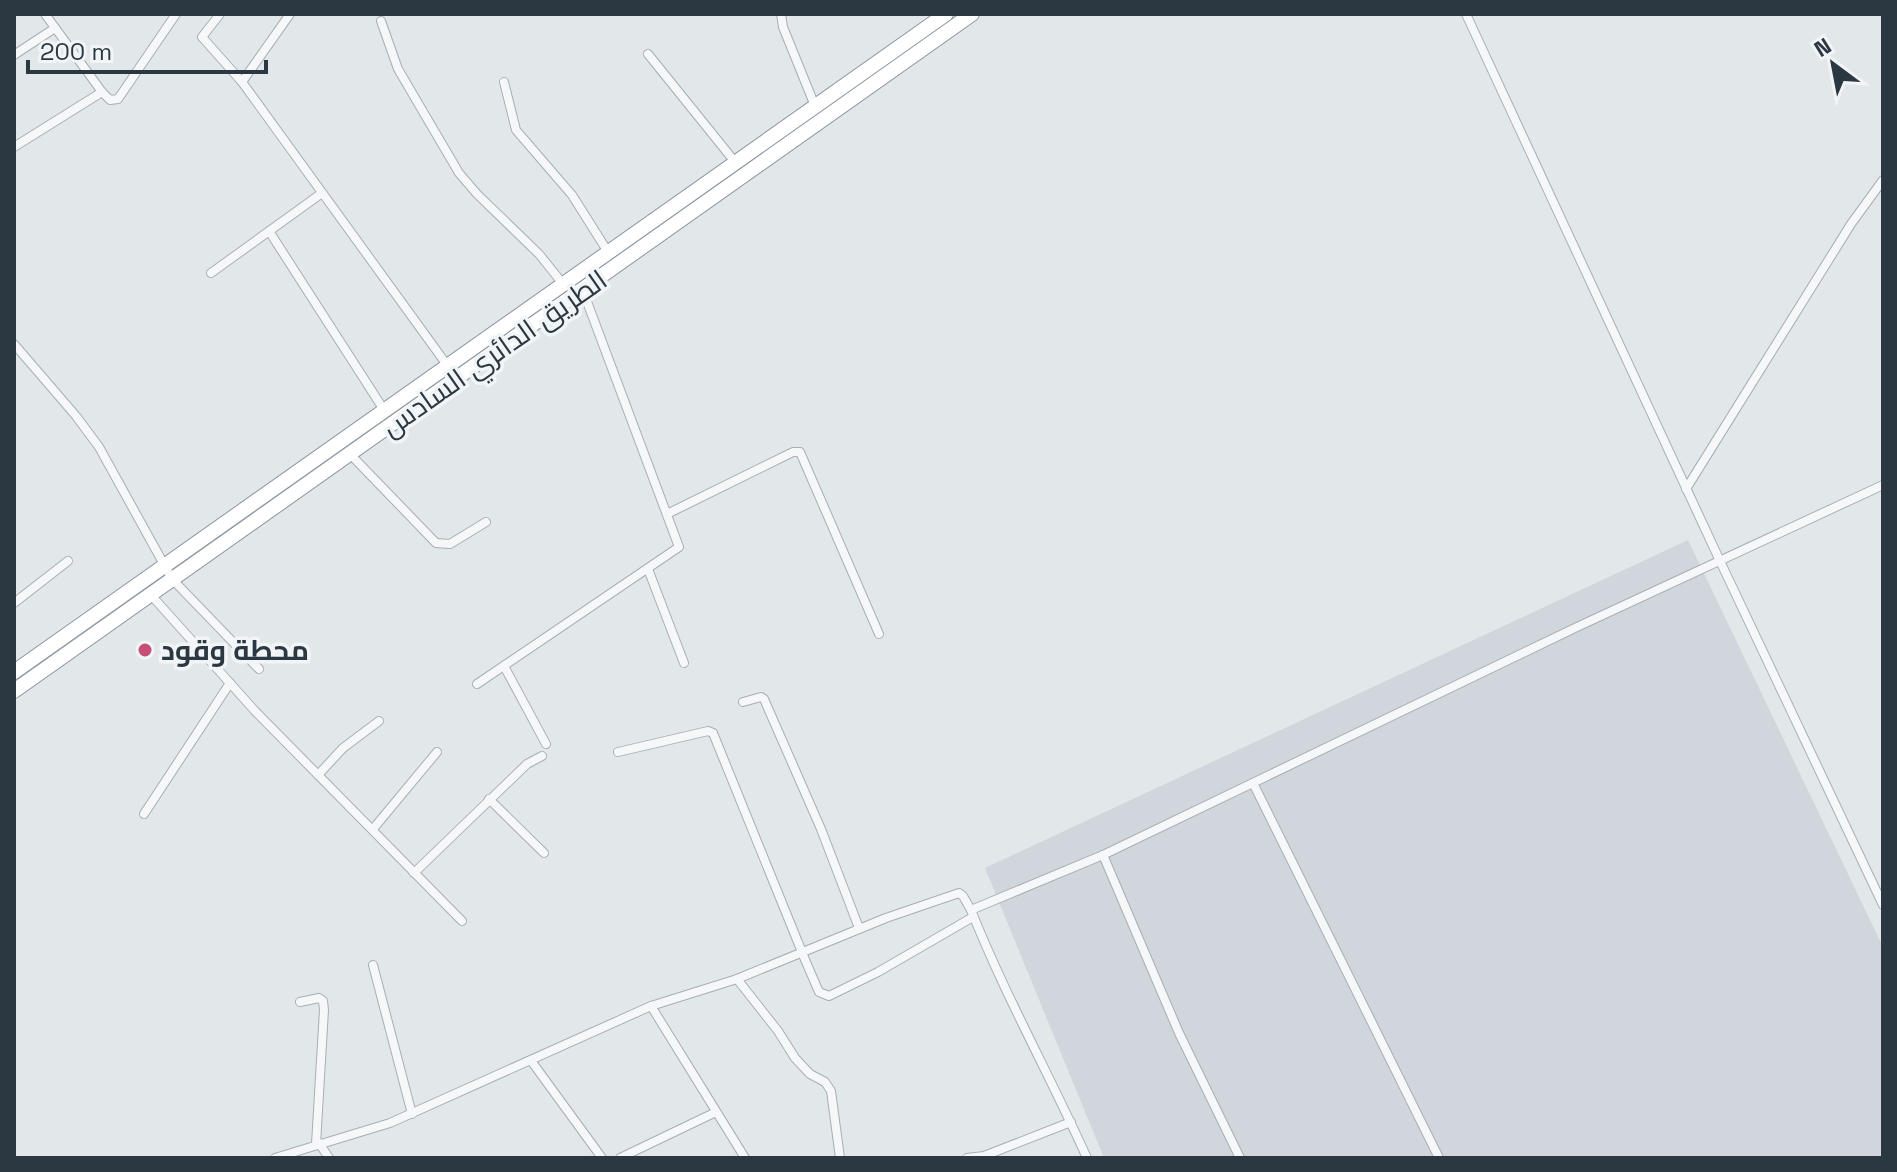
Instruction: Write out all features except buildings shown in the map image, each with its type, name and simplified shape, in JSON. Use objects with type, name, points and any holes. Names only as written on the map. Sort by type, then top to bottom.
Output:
[{"type":"highway","name":"الطريق الدائري السادس","points":[[14,691],[151,595],[169,573],[384,410],[946,14]]},
{"type":"highway","name":"الطريق الدائري السادس","points":[[14,672],[350,454],[972,14]]},
{"type":"highway","points":[[549,294],[558,307]]},
{"type":"street","points":[[48,15],[110,100],[118,99],[176,14]]},
{"type":"street","points":[[220,14],[202,37],[242,82],[447,365]]},
{"type":"street","points":[[242,82],[290,14]]},
{"type":"street","points":[[781,14],[783,27],[815,106]]},
{"type":"street","points":[[1466,14],[1883,905]]},
{"type":"street","points":[[381,21],[398,69],[459,173],[539,254],[563,284]]},
{"type":"street","points":[[14,55],[55,28]]},
{"type":"street","points":[[648,54],[735,162]]},
{"type":"street","points":[[504,82],[516,130],[572,195],[608,252]]},
{"type":"street","points":[[14,147],[102,92]]},
{"type":"street","points":[[1686,489],[1851,224],[1883,180]]},
{"type":"street","points":[[211,273],[322,193]]},
{"type":"street","points":[[269,231],[384,410]]},
{"type":"street","points":[[477,684],[679,547],[583,291]]},
{"type":"street","points":[[14,344],[99,447],[169,573],[259,669]]},
{"type":"street","points":[[667,514],[793,452],[800,452],[879,634]]},
{"type":"street","points":[[350,454],[436,543],[450,544],[486,522]]},
{"type":"street","points":[[618,752],[708,731],[713,733],[819,992],[829,996],[878,972],[972,913],[1103,855],[1883,485]]},
{"type":"street","points":[[14,603],[68,561]]},
{"type":"street","points":[[648,569],[684,663]]},
{"type":"street","points":[[151,595],[230,683],[462,921]]},
{"type":"street","points":[[504,666],[546,744]]},
{"type":"street","points":[[144,814],[230,683]]},
{"type":"street","points":[[743,702],[761,697],[764,699],[821,829],[859,928]]},
{"type":"street","points":[[318,775],[343,748],[379,721]]},
{"type":"street","points":[[373,829],[437,752]]},
{"type":"street","points":[[414,873],[527,764],[542,756]]},
{"type":"street","points":[[1253,783],[1439,1158]]},
{"type":"street","points":[[489,799],[544,853]]},
{"type":"street","points":[[1103,855],[1179,1033],[1240,1158]]},
{"type":"street","points":[[275,1158],[372,1130],[532,1062],[651,1006],[737,979],[859,928],[959,893],[972,913],[1008,999],[1087,1158]]},
{"type":"street","points":[[373,965],[412,1114]]},
{"type":"street","points":[[737,979],[795,1058],[810,1074],[825,1082],[831,1091],[840,1158]]},
{"type":"street","points":[[300,1002],[319,998],[323,1001],[317,1144],[329,1158]]},
{"type":"street","points":[[651,1006],[745,1158]]},
{"type":"street","points":[[532,1062],[602,1158]]},
{"type":"street","points":[[620,1158],[716,1112]]},
{"type":"street","points":[[967,1158],[984,1156],[1071,1122]]},
{"type":"shaded area","points":[[1688,540],[1883,947],[1883,1158],[1104,1158],[985,868]]},
{"type":"place","name":"محطة وقود","points":[[145,650]]}]
